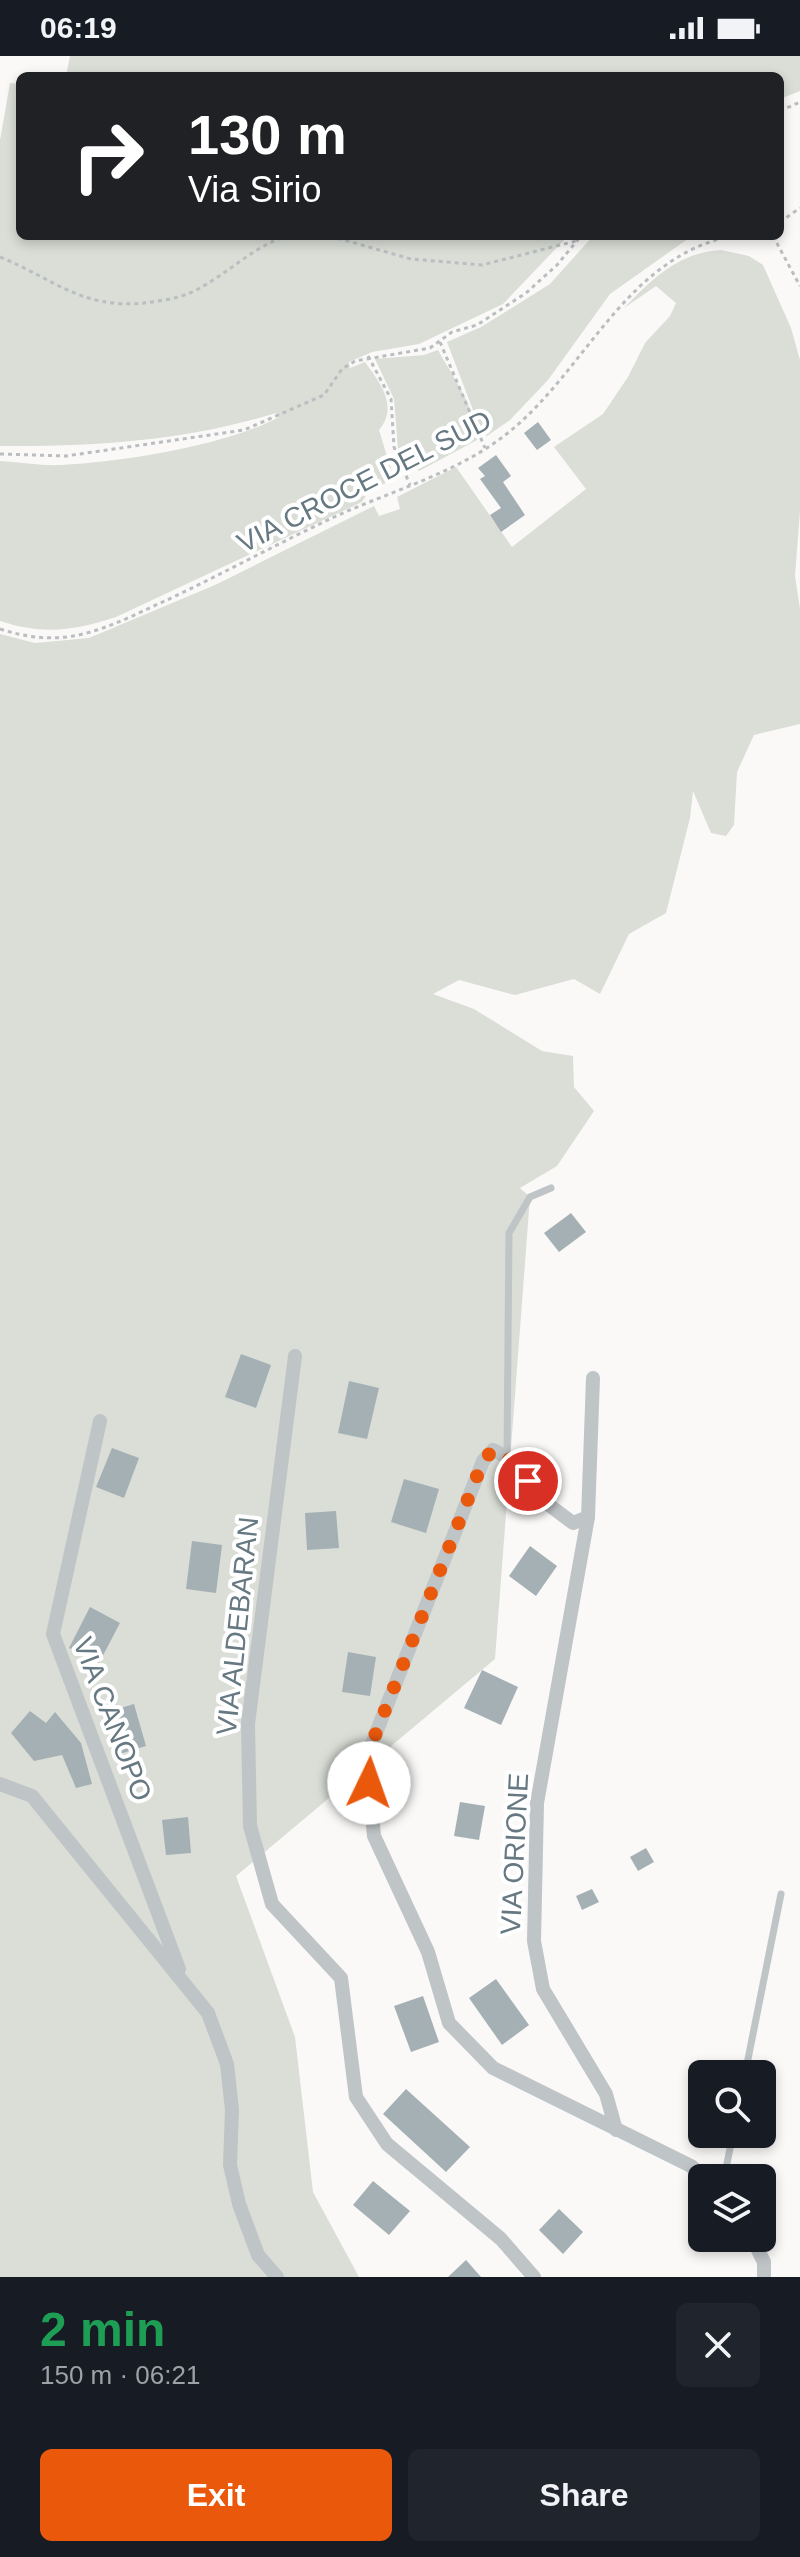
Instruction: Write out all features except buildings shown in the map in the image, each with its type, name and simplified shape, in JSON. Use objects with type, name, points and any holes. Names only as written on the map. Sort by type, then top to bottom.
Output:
[{"type":"street","name":"VIA ALDEBARAN","points":[[295,1356],[248,1724],[250,1826],[272,1904],[341,1978],[356,2097],[387,2144],[501,2239],[534,2277]]},
{"type":"street","name":"VIA ORIONE","points":[[593,1378],[588,1517],[537,1803],[534,1941],[543,1989],[606,2094],[616,2130]]},
{"type":"street","name":"VIA CANOPO","points":[[100,1421],[53,1634],[184,1981]]},
{"type":"street","points":[[588,1517],[573,1523],[549,1505],[507,1457],[493,1450],[483,1461],[367,1756],[374,1836],[428,1952],[449,2023],[493,2068],[688,2165]]},
{"type":"street","points":[[0,1784],[32,1796],[208,2013],[227,2064],[232,2110],[230,2165],[239,2204],[258,2255],[277,2277]]},
{"type":"street","points":[[759,2252],[764,2262],[764,2277]]},
{"type":"lane","points":[[507,1457],[509,1233],[530,1197],[551,1188]]},
{"type":"lane","points":[[748,2060],[781,1894]]},
{"type":"path","points":[[0,257],[85,299],[115,305],[158,301],[191,293],[273,240]]},
{"type":"path","points":[[344,240],[411,259],[482,265],[576,241]]},
{"type":"path","name":"VIA CROCE DEL SUD","points":[[0,629],[38,639],[85,634],[122,621],[330,519],[410,485],[485,448],[531,412],[600,329],[658,268],[688,250],[719,240]]},
{"type":"path","points":[[775,240],[800,286]]},
{"type":"path","points":[[0,454],[66,456],[244,430],[324,395],[342,369],[368,356],[430,348],[452,332],[477,325],[526,293],[557,265],[576,241]]},
{"type":"path","points":[[440,342],[485,448]]},
{"type":"path","points":[[368,356],[391,399],[394,447],[410,485]]},
{"type":"shaded area","points":[[70,56],[800,56],[800,91],[784,97],[784,72],[67,72]]},
{"type":"shaded area","points":[[10,83],[16,84],[16,240],[564,240],[503,304],[419,344],[372,352],[349,362],[350,368],[365,362],[385,395],[387,412],[379,430],[394,479],[369,491],[362,502],[116,617],[58,630],[30,628],[0,621],[0,461],[62,465],[144,456],[232,436],[279,417],[276,413],[208,430],[140,440],[0,446],[0,140]]},
{"type":"shaded area","points":[[589,240],[686,240],[610,294],[548,380],[510,420],[487,436],[481,431],[447,342],[481,327],[550,284]]},
{"type":"shaded area","points":[[721,250],[749,256],[763,265],[791,328],[800,360],[800,511],[795,576],[800,609],[800,724],[754,735],[737,772],[734,825],[726,836],[711,833],[693,791],[690,818],[666,913],[629,934],[600,994],[574,979],[515,995],[459,980],[433,994],[474,1009],[542,1051],[573,1056],[574,1087],[594,1111],[557,1166],[520,1188],[530,1197],[495,1659],[236,1876],[295,2037],[313,2192],[359,2277],[0,2277],[0,634],[35,643],[89,638],[215,585],[374,506],[379,516],[400,509],[397,497],[456,467],[512,547],[586,489],[554,447],[603,414],[628,377],[645,343],[670,316],[676,303],[656,286],[624,308],[667,269],[692,256]]},
{"type":"shaded area","points":[[438,350],[469,406],[477,440],[419,471],[398,449],[394,399],[375,359],[424,355]]},
{"type":"route","points":[[369,1783],[367,1756],[483,1461],[493,1450],[507,1457],[528,1481]]}]
